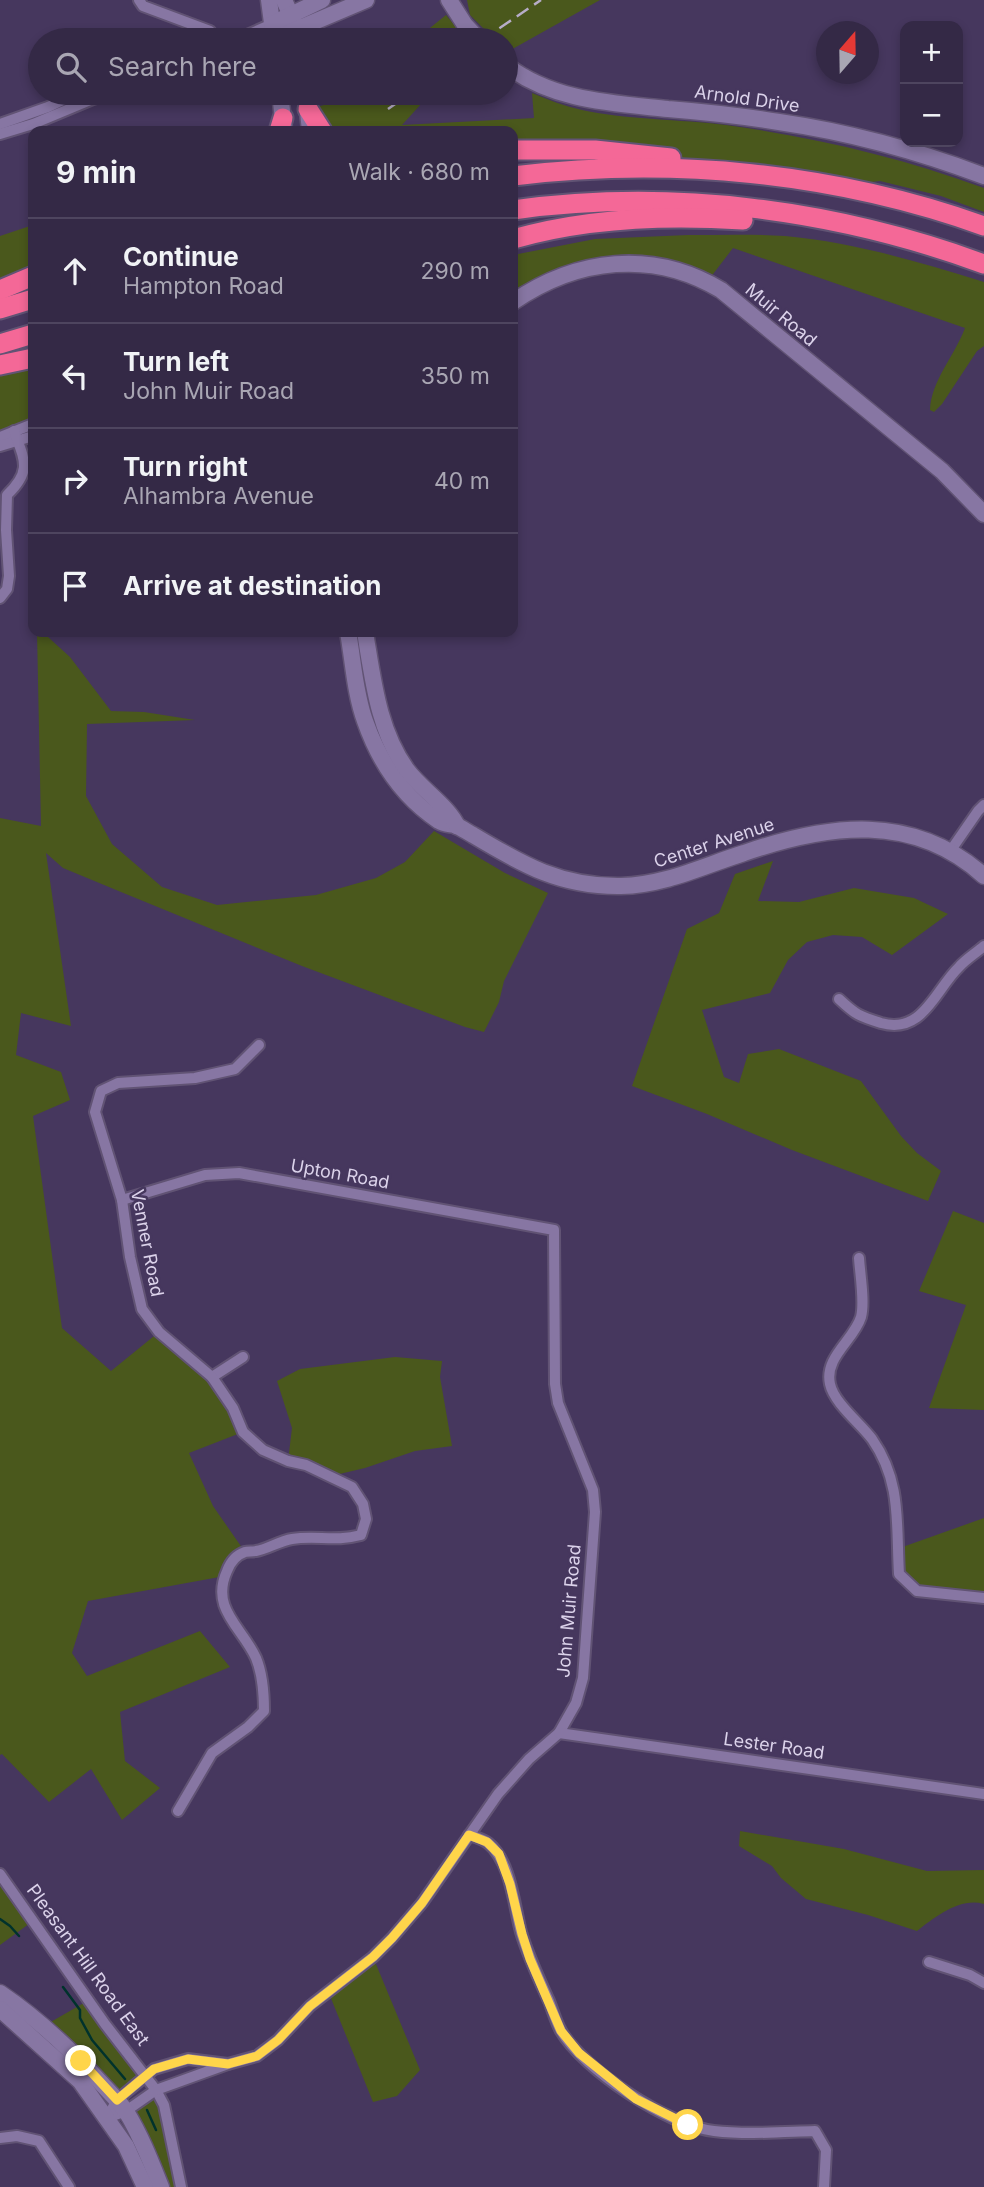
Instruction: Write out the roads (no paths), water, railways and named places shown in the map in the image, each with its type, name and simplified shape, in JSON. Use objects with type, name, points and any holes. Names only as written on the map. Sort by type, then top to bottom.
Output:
[{"type":"highway","points":[[309,105],[320,126]]},
{"type":"highway","points":[[518,150],[633,153],[691,161],[734,172]]},
{"type":"highway","points":[[518,176],[630,168],[734,172],[876,195],[984,226]]},
{"type":"highway","points":[[518,210],[604,202],[687,203],[768,210],[869,229],[929,245],[984,264]]},
{"type":"highway","points":[[518,238],[585,225],[660,219],[720,219],[869,229]]},
{"type":"highway","points":[[0,290],[28,278]]},
{"type":"highway","points":[[0,309],[28,301]]},
{"type":"highway","points":[[0,344],[28,336]]},
{"type":"highway","points":[[0,365],[28,359]]},
{"type":"street","points":[[139,0],[143,6],[202,28]]},
{"type":"street","points":[[269,0],[272,28]]},
{"type":"street","points":[[293,21],[322,0]]},
{"type":"street","points":[[293,21],[366,0]]},
{"type":"street","points":[[449,0],[468,28]]},
{"type":"street","name":"Arnold Drive","points":[[518,72],[565,95],[593,101],[782,122],[903,149],[984,176]]},
{"type":"street","points":[[0,124],[52,105]]},
{"type":"street","points":[[0,134],[80,105]]},
{"type":"street","points":[[281,105],[282,126]]},
{"type":"street","points":[[307,105],[310,126]]},
{"type":"street","name":"Muir Road","points":[[518,298],[534,287],[555,278],[624,262],[661,267],[698,277],[721,290],[942,471],[984,514]]},
{"type":"street","points":[[0,446],[28,427]]},
{"type":"street","points":[[0,598],[7,589],[9,576],[7,495],[19,483],[24,471],[24,461],[15,435]]},
{"type":"street","points":[[0,437],[28,436]]},
{"type":"street","name":"Center Avenue","points":[[349,637],[364,719],[393,779],[412,799],[442,823],[457,826],[529,867],[556,877],[592,885],[650,884],[777,842],[872,828],[912,835],[951,850],[984,876]]},
{"type":"street","name":"Center Avenue","points":[[366,637],[377,703],[391,741],[407,770],[434,800],[452,815],[457,826]]},
{"type":"street","points":[[951,850],[978,810],[984,806]]},
{"type":"street","points":[[839,999],[856,1015],[891,1026],[913,1022],[958,968],[984,946]]},
{"type":"street","name":"Venner Road","points":[[178,1811],[212,1753],[248,1727],[264,1711],[265,1689],[257,1660],[247,1641],[228,1618],[221,1596],[231,1562],[245,1552],[292,1539],[344,1539],[361,1535],[366,1519],[363,1504],[352,1487],[306,1465],[288,1461],[263,1450],[243,1432],[233,1408],[212,1377],[152,1325],[142,1309],[130,1257],[122,1200],[94,1112],[101,1091],[118,1083],[195,1078],[235,1069],[259,1045]]},
{"type":"street","name":"Upton Road","points":[[122,1200],[205,1175],[239,1173],[554,1230]]},
{"type":"street","name":"John Muir Road","points":[[121,2106],[156,2090],[257,2056],[278,2040],[310,2006],[373,1957],[422,1903],[498,1794],[529,1759],[558,1733],[576,1703],[583,1678],[596,1512],[593,1490],[556,1394],[554,1230]]},
{"type":"street","points":[[859,1258],[862,1314],[856,1329],[837,1353],[830,1373],[830,1384],[836,1397],[872,1440],[891,1475],[897,1512],[899,1574],[917,1591],[984,1598]]},
{"type":"street","points":[[212,1377],[243,1357]]},
{"type":"street","name":"Lester Road","points":[[558,1733],[984,1794]]},
{"type":"street","points":[[469,1835],[487,1842],[499,1854],[530,1959],[561,2031],[579,2053],[636,2099],[681,2124],[713,2132],[815,2131],[826,2150],[824,2187]]},
{"type":"street","name":"Pleasant Hill Road East","points":[[0,1874],[105,2024],[156,2090],[164,2105],[181,2187]]},
{"type":"street","points":[[929,1962],[970,1975],[984,1983]]},
{"type":"street","points":[[0,1993],[81,2061],[121,2106],[149,2156],[161,2187]]},
{"type":"street","points":[[0,2009],[80,2081],[126,2146],[145,2187]]},
{"type":"street","name":"John Muir Road","points":[[107,2118],[154,2069],[188,2059],[228,2064]]},
{"type":"street","points":[[0,2138],[17,2136],[39,2141],[69,2187]]},
{"type":"waterway","points":[[0,1919],[19,1936]]},
{"type":"waterway","points":[[63,1987],[80,2010],[80,2018],[92,2040],[125,2079]]},
{"type":"waterway","points":[[147,2110],[156,2130]]},
{"type":"railway","points":[[500,28],[541,0]]},
{"type":"railway","points":[[388,109],[394,105]]}]
